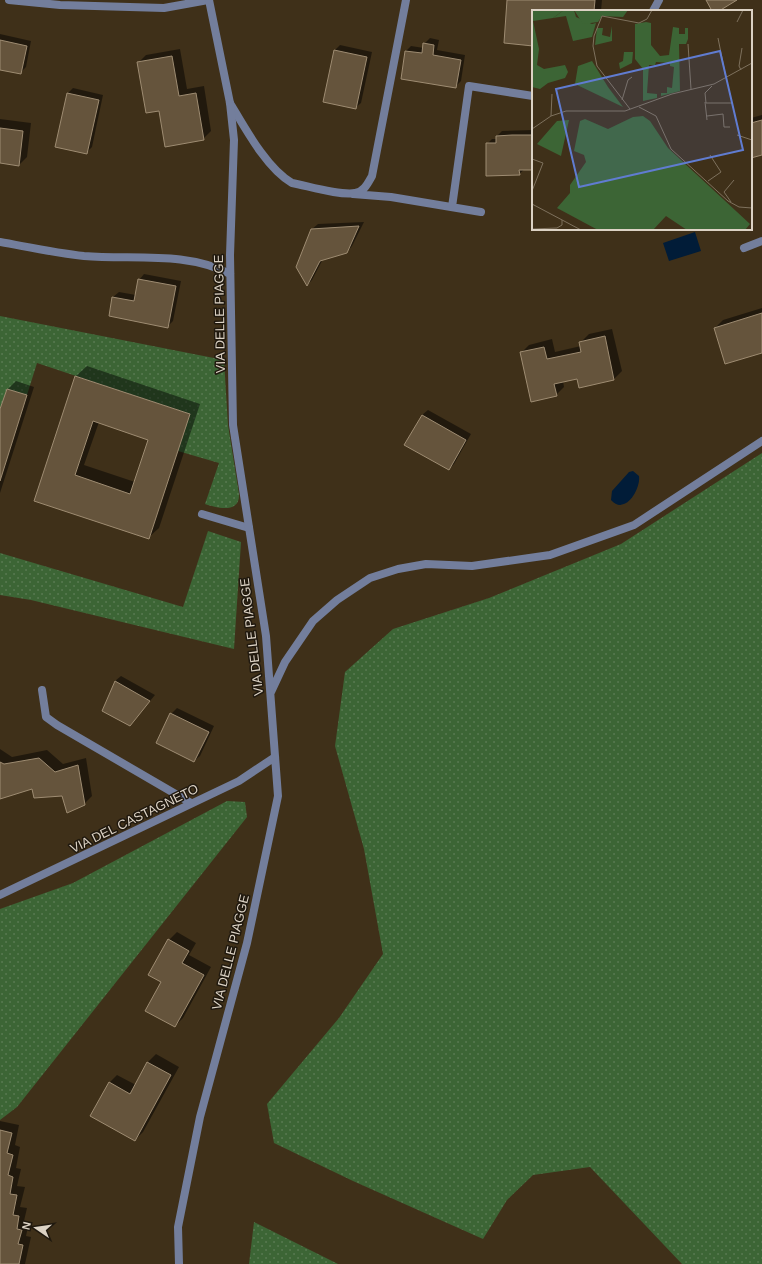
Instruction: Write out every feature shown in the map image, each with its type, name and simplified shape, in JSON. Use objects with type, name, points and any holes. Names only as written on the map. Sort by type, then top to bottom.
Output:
[{"type":"street","points":[[9,0],[60,5],[164,8],[209,0]]},
{"type":"street","name":"VIA DELLE PIAGGE","points":[[179,1264],[178,1227],[200,1117],[246,943],[278,796],[266,636],[233,425],[230,274],[234,140],[230,103],[209,0]]},
{"type":"street","points":[[345,193],[356,193],[368,184],[372,176],[406,0]]},
{"type":"street","points":[[654,10],[659,0]]},
{"type":"street","points":[[452,207],[469,86],[532,96]]},
{"type":"street","points":[[230,103],[263,152],[285,179],[292,183],[345,193],[391,197],[481,212]]},
{"type":"street","points":[[744,248],[762,241]]},
{"type":"street","points":[[0,242],[83,256],[190,260],[216,266],[230,274]]},
{"type":"street","points":[[270,693],[285,662],[313,621],[337,600],[370,578],[398,568],[426,564],[472,566],[550,555],[634,525],[762,441]]},
{"type":"street","points":[[202,514],[249,528]]},
{"type":"street","points":[[42,690],[46,717],[57,725],[191,803]]},
{"type":"street","name":"VIA DEL CASTAGNETO","points":[[0,895],[239,781],[275,757]]},
{"type":"green space","points":[[0,316],[224,360],[228,425],[239,494],[236,505],[221,508],[205,504],[219,463],[178,451],[190,414],[37,363],[27,395],[7,389],[0,409]]},
{"type":"green space","points":[[762,453],[762,1264],[682,1264],[590,1167],[533,1175],[507,1200],[483,1239],[353,1181],[274,1143],[267,1104],[339,1018],[383,954],[364,849],[335,746],[345,672],[393,629],[489,598],[621,544]]},
{"type":"green space","points":[[208,531],[241,542],[234,649],[31,600],[0,595],[0,553],[183,607]]},
{"type":"green space","points":[[227,801],[245,802],[247,817],[17,1107],[0,1120],[0,909],[73,883]]},
{"type":"green space","points":[[254,1222],[338,1264],[249,1264]]},
{"type":"water","points":[[695,232],[701,251],[669,261],[663,243]]},
{"type":"water","points":[[633,471],[639,476],[635,494],[627,503],[622,505],[616,504],[611,500],[612,491],[629,472]]},
{"type":"building","points":[[507,0],[595,0],[594,10],[532,10],[532,46],[504,43]]},
{"type":"building","points":[[706,0],[737,0],[721,10],[711,10]]},
{"type":"building","points":[[0,40],[27,46],[21,74],[0,70]]},
{"type":"building","points":[[423,43],[434,45],[433,55],[461,60],[456,88],[401,79],[405,51],[422,53]]},
{"type":"building","points":[[334,50],[367,57],[356,109],[323,102]]},
{"type":"building","points":[[172,56],[179,96],[196,93],[204,140],[165,147],[159,111],[146,113],[137,62]]},
{"type":"building","points":[[67,93],[99,100],[87,154],[55,147]]},
{"type":"building","points":[[762,120],[762,155],[752,158],[752,123]]},
{"type":"building","points":[[0,128],[23,131],[19,166],[0,163]]},
{"type":"building","points":[[532,135],[532,170],[519,170],[520,175],[486,176],[486,143],[496,143],[496,136]]},
{"type":"building","points":[[359,226],[347,253],[320,261],[307,286],[296,267],[311,229]]},
{"type":"building","points":[[138,279],[176,286],[168,328],[109,316],[112,297],[134,301]]},
{"type":"building","points":[[762,313],[762,353],[725,364],[714,328]]},
{"type":"building","points":[[605,336],[614,380],[579,388],[577,379],[554,384],[557,396],[531,402],[520,352],[544,347],[547,359],[581,352],[579,342]]},
{"type":"building","points":[[75,376],[190,414],[149,539],[34,501]],"holes":[[[93,421],[148,440],[130,494],[75,475]]]},
{"type":"building","points":[[7,389],[27,395],[0,481],[0,409]]},
{"type":"building","points":[[422,415],[466,440],[449,470],[404,445]]},
{"type":"building","points":[[115,681],[150,701],[130,726],[102,711]]},
{"type":"building","points":[[170,713],[209,732],[194,762],[156,743]]},
{"type":"building","points":[[39,758],[55,772],[78,765],[85,805],[67,813],[62,796],[34,798],[32,789],[0,799],[0,762],[4,764]]},
{"type":"building","points":[[168,939],[189,951],[182,963],[204,975],[175,1027],[145,1011],[161,982],[148,975]]},
{"type":"building","points":[[147,1062],[171,1075],[135,1141],[90,1116],[109,1082],[130,1094]]},
{"type":"building","points":[[0,1130],[12,1133],[7,1153],[13,1155],[8,1175],[13,1177],[10,1194],[17,1195],[13,1215],[19,1216],[17,1229],[22,1230],[18,1244],[23,1245],[19,1264],[0,1264]]}]
